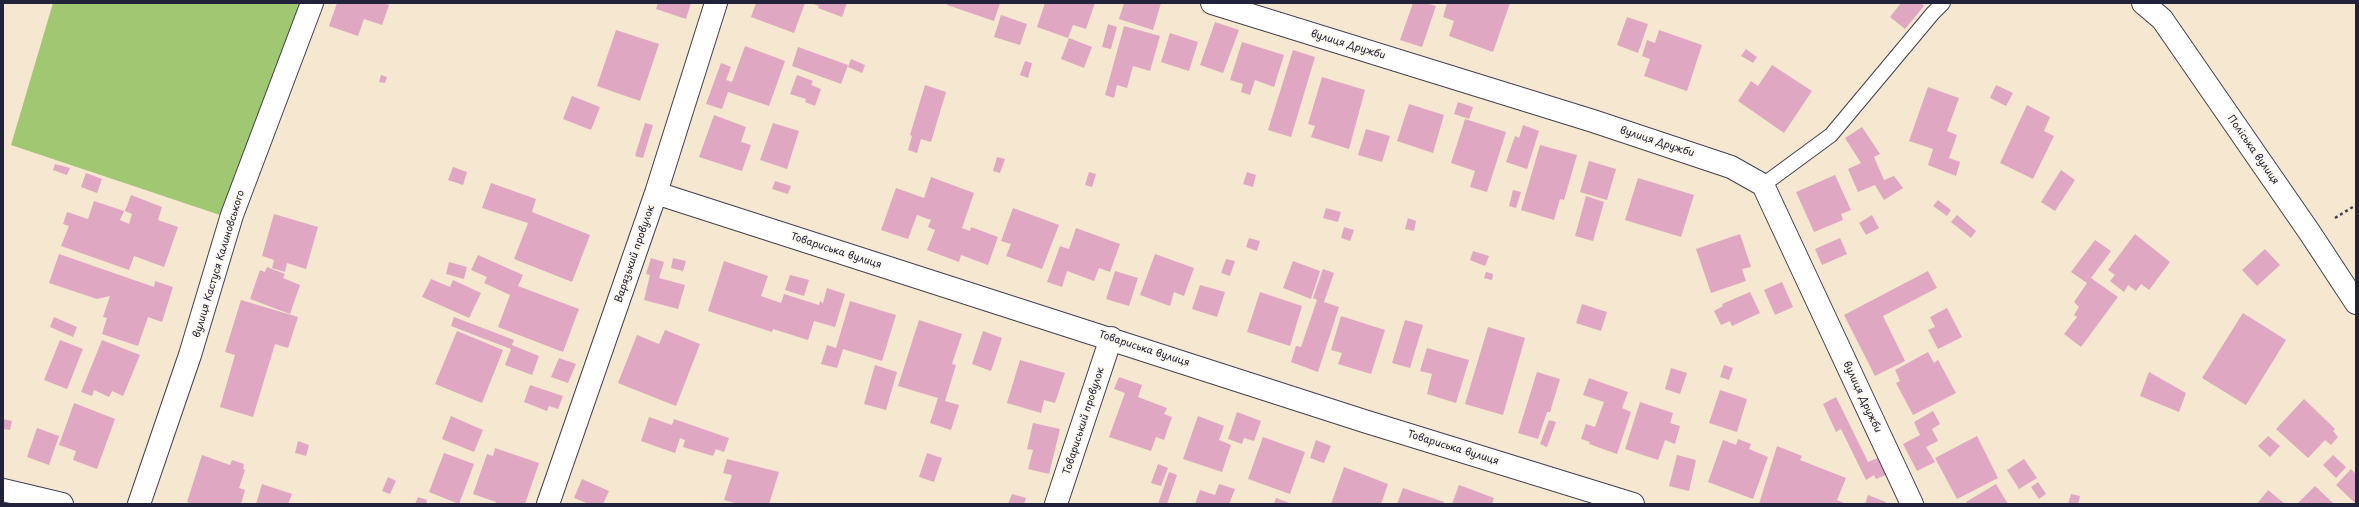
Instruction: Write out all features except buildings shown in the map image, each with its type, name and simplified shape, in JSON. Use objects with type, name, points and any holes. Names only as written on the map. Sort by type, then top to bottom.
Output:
[{"type":"street","name":"вулиця Кастуся Калиновського","points":[[139,504],[190,355],[232,215],[312,3]]},
{"type":"street","name":"Варязький провулок","points":[[548,504],[656,193],[716,3]]},
{"type":"street","name":"вулиця Дружби","points":[[1212,3],[1593,121],[1732,167],[1763,185],[1912,504]]},
{"type":"street","name":"Поліська вулиця","points":[[2143,3],[2160,11],[2356,303]]},
{"type":"street","name":"Товариська вулиця","points":[[656,193],[1633,504]]},
{"type":"street","name":"Товариський провулок","points":[[1056,504],[1111,338]]},
{"type":"street","points":[[3,490],[62,504]]},
{"type":"lane","points":[[1763,185],[1831,135],[1932,13],[1943,3]]},
{"type":"green space","points":[[53,3],[306,3],[223,216],[11,145]]}]
